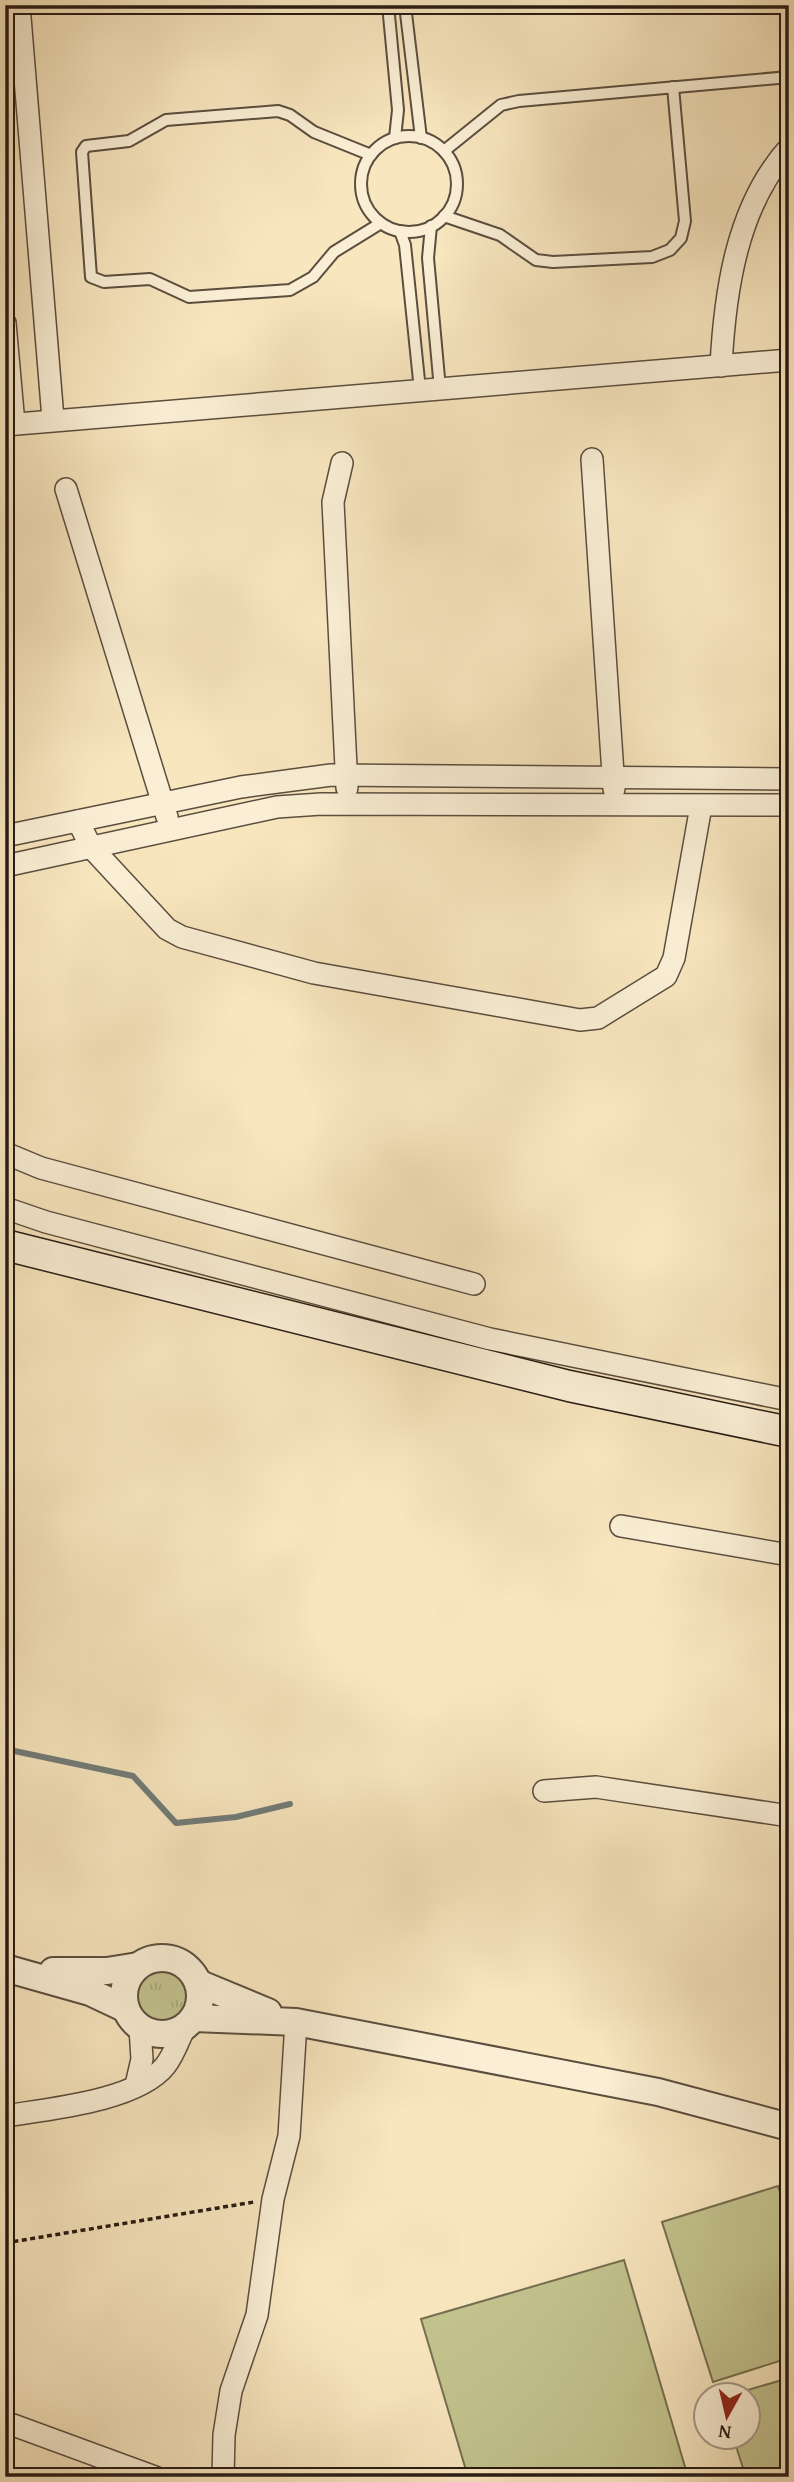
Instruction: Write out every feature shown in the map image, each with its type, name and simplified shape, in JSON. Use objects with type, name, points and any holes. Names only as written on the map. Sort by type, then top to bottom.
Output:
[{"type":"main road","points":[[5,1245],[489,1352],[570,1372],[748,1424],[789,1432]]},
{"type":"main road","points":[[5,1258],[68,1261]]},
{"type":"street","points":[[19,6],[52,419]]},
{"type":"street","points":[[721,366],[726,307],[742,237],[764,181],[789,148]]},
{"type":"street","points":[[5,323],[9,424],[789,360]]},
{"type":"street","points":[[592,459],[615,805]]},
{"type":"street","points":[[342,463],[333,502],[348,804]]},
{"type":"street","points":[[66,489],[172,829]]},
{"type":"street","points":[[5,836],[241,787],[346,774],[789,779]]},
{"type":"street","points":[[5,866],[277,807],[348,804],[789,805]]},
{"type":"street","points":[[78,821],[91,847],[167,929],[182,937],[314,973],[580,1020],[598,1018],[666,976],[674,958],[701,806]]},
{"type":"street","points":[[5,1153],[41,1168],[474,1284]]},
{"type":"street","points":[[5,1208],[489,1352]]},
{"type":"street","points":[[570,1372],[751,1393],[789,1400]]},
{"type":"street","points":[[748,1424],[751,1393]]},
{"type":"street","points":[[621,1526],[789,1555]]},
{"type":"street","points":[[544,1791],[596,1787],[789,1816]]},
{"type":"street","points":[[12,1969],[107,1971],[138,1966],[161,1958],[173,1959],[184,1965],[198,1983],[296,2022],[658,2092],[789,2127]]},
{"type":"street","points":[[136,2085],[142,2059],[125,1985],[138,1966]]},
{"type":"street","points":[[12,1969],[90,1992],[163,2035],[190,2022],[296,2022]]},
{"type":"street","points":[[5,2116],[88,2102],[136,2085],[165,2066],[199,2007],[198,1983]]},
{"type":"street","points":[[223,2477],[224,2435],[231,2391],[257,2315],[273,2199],[293,2107],[296,2022]]},
{"type":"street","points":[[5,2422],[155,2477]]},
{"type":"lane","points":[[388,5],[398,110],[395,138]]},
{"type":"lane","points":[[405,5],[421,138]]},
{"type":"lane","points":[[443,151],[501,106],[519,101],[789,77]]},
{"type":"lane","points":[[444,216],[500,235],[536,260],[554,262],[652,257],[670,250],[681,238],[685,221],[673,87]]},
{"type":"lane","points":[[371,155],[314,132],[290,115],[278,111],[166,120],[130,141],[86,146],[82,152],[92,277],[104,282],[150,279],[189,297],[290,290],[313,277],[334,251],[381,223]]},
{"type":"lane","points":[[395,138],[421,138],[443,151],[456,176],[452,205],[444,216],[431,226],[416,231],[400,231],[381,223],[372,214],[362,191],[361,179],[371,155],[395,138]]},
{"type":"lane","points":[[430,390],[428,258],[431,226]]},
{"type":"lane","points":[[400,231],[405,246],[430,390]]},
{"type":"path","points":[[5,2243],[273,2199]]},
{"type":"green space","points":[[162,1963],[175,1965],[185,1973],[193,1983],[193,2009],[185,2019],[175,2027],[162,2029],[149,2027],[139,2019],[131,2009],[129,1996],[131,1983],[139,1973],[149,1965]]},
{"type":"green space","points":[[778,2186],[789,2220],[789,2358],[712,2380],[662,2222]]},
{"type":"green space","points":[[624,2260],[688,2477],[468,2477],[421,2319]]},
{"type":"green space","points":[[789,2378],[789,2477],[746,2477],[737,2450],[762,2450],[762,2386]]},
{"type":"waterway","points":[[5,1749],[133,1776],[176,1823],[236,1817],[290,1804]]}]
